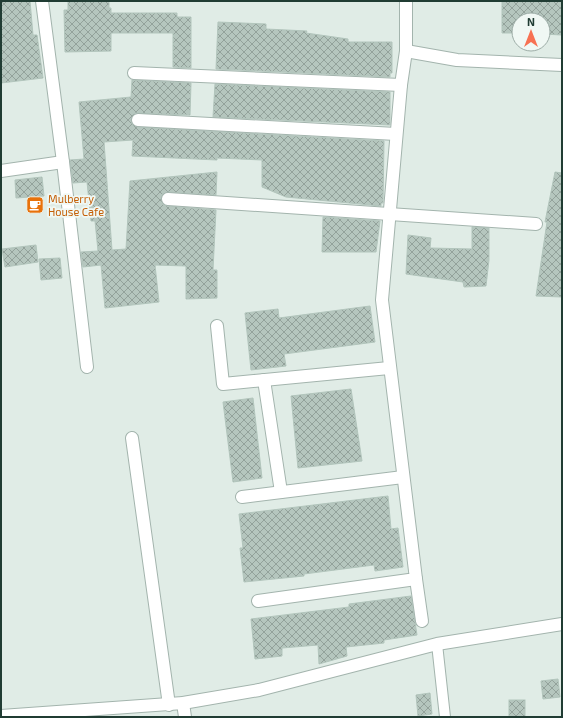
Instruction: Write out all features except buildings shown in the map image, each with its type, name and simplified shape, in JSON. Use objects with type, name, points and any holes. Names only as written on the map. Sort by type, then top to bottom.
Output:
[{"type":"street","points":[[42,1],[87,367]]},
{"type":"street","points":[[406,1],[406,51],[400,85],[382,300],[389,368],[422,621]]},
{"type":"street","points":[[406,51],[457,60],[562,65]]},
{"type":"street","points":[[134,72],[400,85]]},
{"type":"street","points":[[138,120],[396,134]]},
{"type":"street","points":[[1,170],[63,162]]},
{"type":"street","points":[[168,199],[536,224]]},
{"type":"street","points":[[217,326],[223,384],[389,368]]},
{"type":"street","points":[[264,380],[281,492]]},
{"type":"street","points":[[132,438],[169,705]]},
{"type":"street","points":[[242,497],[403,477]]},
{"type":"street","points":[[258,601],[416,579]]},
{"type":"street","points":[[1,716],[183,703],[259,690],[437,644],[562,624]]},
{"type":"street","points":[[183,703],[185,717]]},
{"type":"lane","points":[[437,644],[445,717]]},
{"type":"place","name":"Mulberry House Cafe","points":[[35,205]]}]
